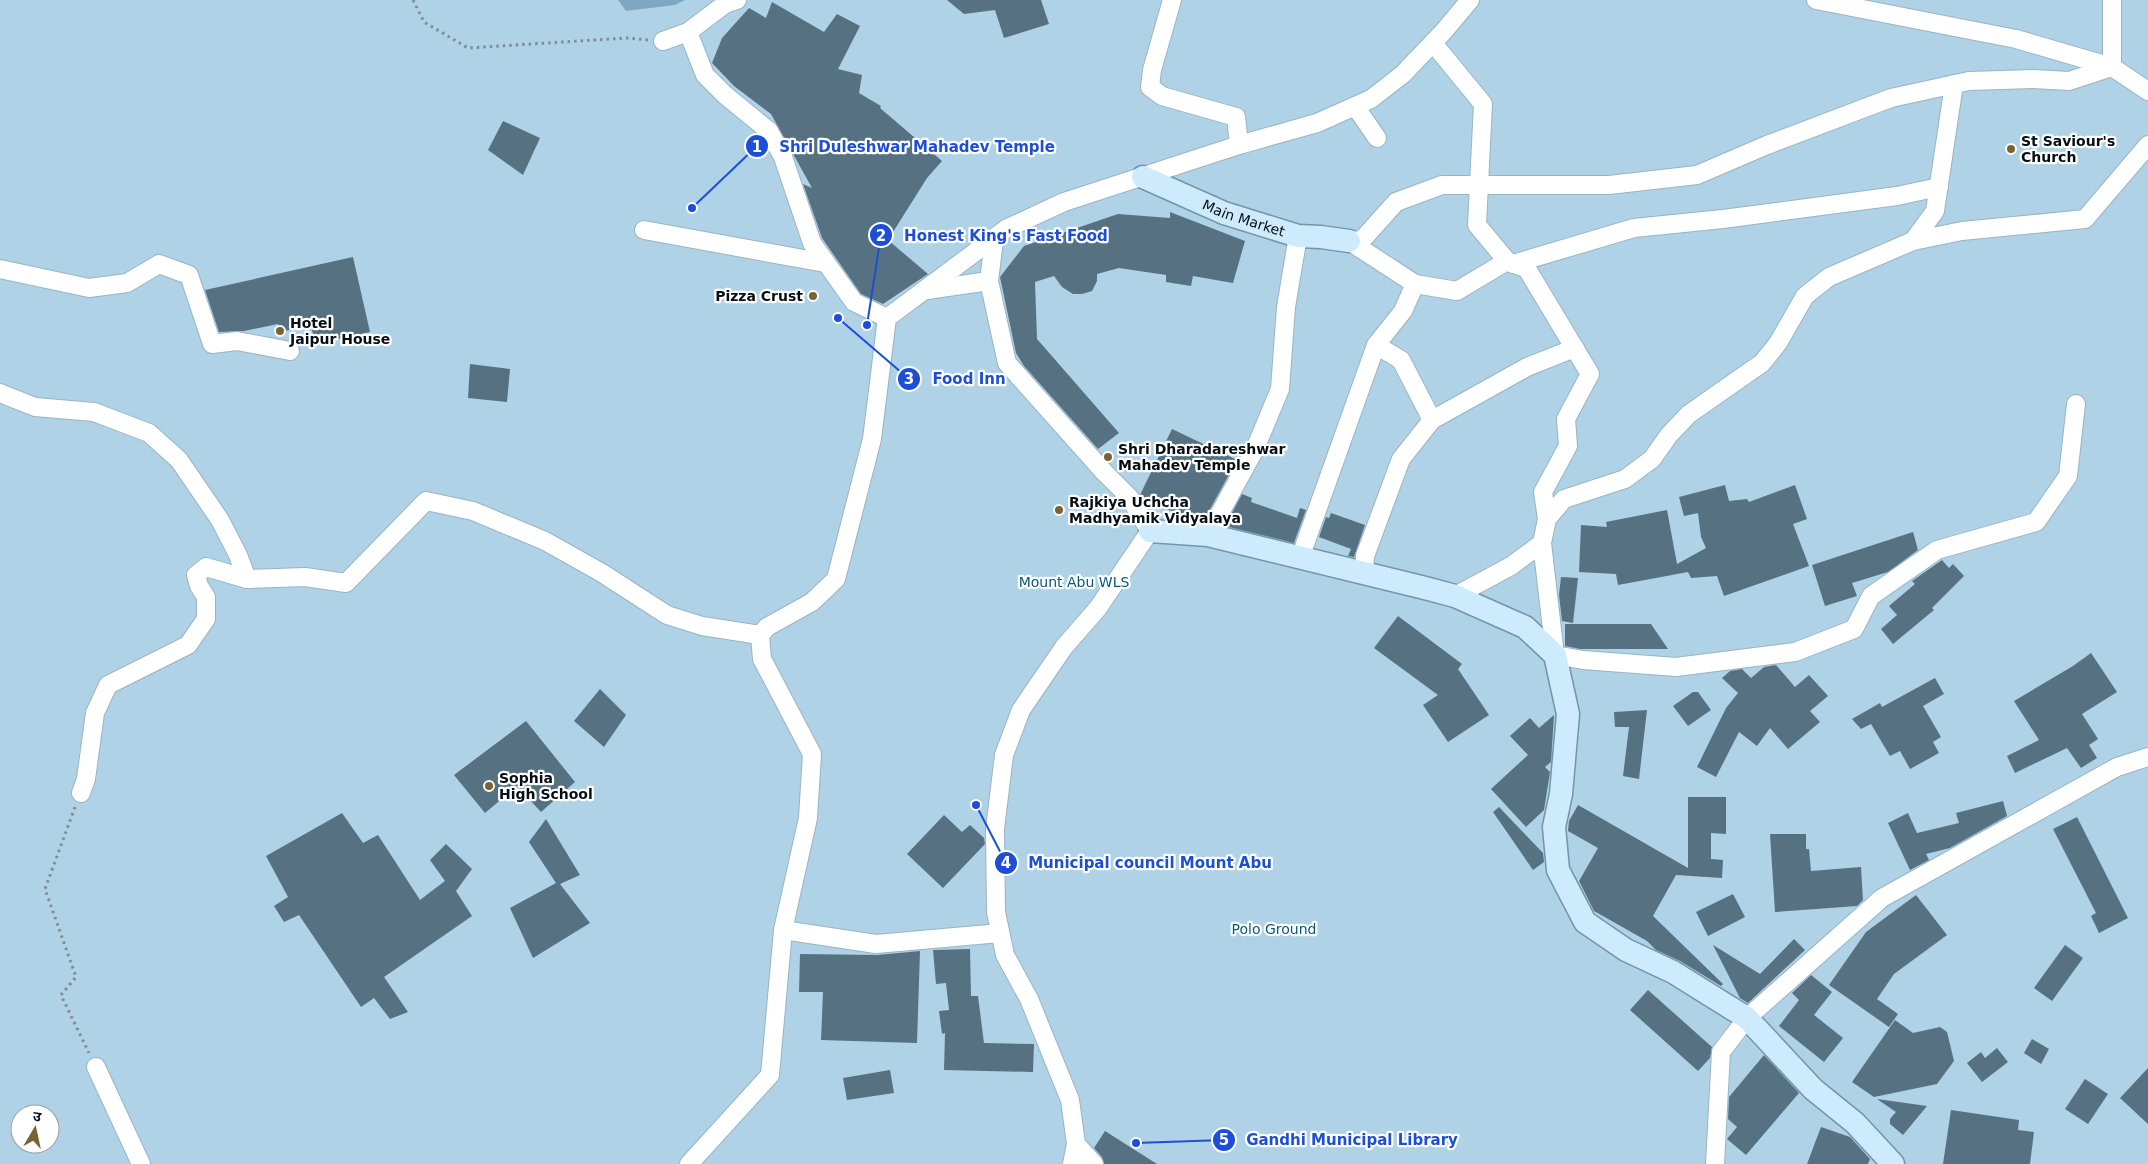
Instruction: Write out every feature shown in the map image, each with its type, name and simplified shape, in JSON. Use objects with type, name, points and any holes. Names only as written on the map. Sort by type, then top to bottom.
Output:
[{"type":"main road","name":"Main Market","points":[[1143,177],[1224,213],[1298,236],[1321,236],[1349,241]]},
{"type":"main road","points":[[1150,531],[1208,535],[1455,596],[1525,627],[1555,655],[1568,714],[1561,794],[1554,827],[1558,870],[1585,922],[1626,950],[1673,972],[1747,1018],[1813,1089],[1855,1123],[1893,1164]]},
{"type":"street","points":[[664,41],[688,32],[726,4],[736,0]]},
{"type":"street","points":[[1172,0],[1152,70],[1150,87],[1162,96],[1236,117],[1238,145]]},
{"type":"street","points":[[1816,0],[2016,39],[2112,67],[2148,91]]},
{"type":"street","points":[[2112,0],[2112,67]]},
{"type":"street","points":[[689,1164],[770,1074],[783,930],[808,818],[812,754],[762,659],[760,635],[767,627],[812,602],[836,579],[872,439],[888,318],[994,240],[1006,229],[1064,202],[1238,145],[1317,123],[1371,99],[1403,74],[1433,43],[1466,4]]},
{"type":"street","points":[[688,32],[705,75],[725,95],[769,131],[783,157],[812,243],[854,302],[888,318]]},
{"type":"street","points":[[1433,43],[1483,104],[1477,225],[1510,262],[1527,269],[1590,374],[1566,419],[1568,446],[1543,492],[1547,519],[1542,543],[1555,655],[1583,660],[1676,666],[1795,652],[1854,629],[1871,596],[1937,550],[2036,522],[2068,476],[2076,404]]},
{"type":"street","points":[[1349,241],[1362,240],[1396,202],[1442,185],[1608,185],[1697,175],[1767,145],[1890,98],[1969,81],[2033,79],[2069,81],[2112,67]]},
{"type":"street","points":[[1912,241],[1935,211],[1954,84]]},
{"type":"street","points":[[1355,106],[1377,138]]},
{"type":"street","points":[[1547,519],[1564,499],[1625,479],[1652,459],[1669,435],[1689,414],[1762,363],[1778,344],[1805,296],[1829,277],[1912,241],[1962,231],[2085,219],[2148,145]]},
{"type":"street","points":[[1349,241],[1415,284],[1457,291],[1510,262],[1634,228],[1897,196],[1939,187]]},
{"type":"street","points":[[644,230],[826,263]]},
{"type":"street","points":[[1208,535],[1255,449],[1280,389],[1286,307],[1298,236]]},
{"type":"street","points":[[994,240],[989,281],[1007,362],[1104,472],[1130,497],[1150,531],[1098,608],[1064,647],[1021,710],[1004,754],[995,830],[996,912],[1005,955],[1029,999],[1070,1100],[1076,1144],[1072,1164]]},
{"type":"street","points":[[0,269],[89,288],[127,283],[159,264],[189,275],[212,344],[238,342],[290,351]]},
{"type":"street","points":[[924,290],[989,281]]},
{"type":"street","points":[[1300,558],[1376,345],[1403,310],[1415,284]]},
{"type":"street","points":[[1376,345],[1401,360],[1432,420]]},
{"type":"street","points":[[1364,574],[1365,556],[1401,459],[1432,420],[1527,367],[1575,348]]},
{"type":"street","points":[[0,392],[35,407],[94,412],[148,433],[179,460],[220,520],[238,555],[247,579]]},
{"type":"street","points":[[81,793],[86,779],[95,713],[108,685],[188,645],[206,619],[206,596],[199,586],[196,575],[206,567],[247,579],[305,577],[346,583],[426,501],[473,511],[545,541],[602,574],[666,615],[702,626],[760,635]]},
{"type":"street","points":[[1455,596],[1511,566],[1542,543]]},
{"type":"street","points":[[1715,1164],[1721,1052],[1747,1018],[1882,898],[2117,767],[2148,757]]},
{"type":"street","points":[[783,930],[876,944],[1000,933]]},
{"type":"street","points":[[96,1067],[141,1164]]},
{"type":"street","points":[[1076,1144],[1094,1164]]},
{"type":"path","points":[[413,0],[424,22],[468,48],[626,38],[664,41]]},
{"type":"path","points":[[81,793],[46,890],[76,977],[61,995],[96,1067]]},
{"type":"green space","name":"Mount Abu WLS","points":[[0,0],[2148,0],[2148,1164],[0,1164]]},
{"type":"shaded area","points":[[618,0],[685,0],[675,5],[626,11]]},
{"type":"building","points":[[947,0],[1041,0],[1049,24],[1004,38],[995,10],[964,14]]},
{"type":"building","points":[[772,2],[824,32],[837,14],[860,26],[838,69],[862,75],[859,93],[881,106],[880,108],[942,161],[927,178],[888,240],[928,274],[883,304],[861,294],[822,238],[803,184],[812,188],[771,114],[734,86],[712,63],[722,38],[749,8],[766,18]]},
{"type":"building","points":[[503,121],[540,138],[523,175],[488,150]]},
{"type":"building","points":[[1170,212],[1245,241],[1233,283],[1193,276],[1191,286],[1166,282],[1166,275],[1119,268],[1097,274],[1097,281],[1092,291],[1082,294],[1073,294],[1062,287],[1054,276],[1035,282],[1037,339],[1119,433],[1098,449],[1024,366],[1016,353],[1000,277],[1024,246],[1118,214],[1170,218]]},
{"type":"building","points":[[353,257],[370,332],[315,344],[311,325],[280,332],[278,324],[244,331],[219,332],[205,290]]},
{"type":"building","points":[[470,364],[510,369],[507,402],[468,398]]},
{"type":"building","points":[[1172,429],[1237,460],[1203,522],[1191,521],[1140,495]]},
{"type":"building","points":[[1725,485],[1729,501],[1747,499],[1749,502],[1795,485],[1807,519],[1793,524],[1809,566],[1724,596],[1717,576],[1691,578],[1688,572],[1618,585],[1616,574],[1579,572],[1581,525],[1607,527],[1606,522],[1667,510],[1677,564],[1706,548],[1701,537],[1698,513],[1684,516],[1679,497]]},
{"type":"building","points":[[1242,494],[1252,498],[1251,502],[1297,518],[1300,508],[1306,510],[1294,543],[1225,526]]},
{"type":"building","points":[[1331,513],[1365,525],[1354,557],[1348,556],[1351,549],[1319,537],[1326,517],[1329,518]]},
{"type":"building","points":[[1913,532],[1918,550],[1888,572],[1852,583],[1857,596],[1825,606],[1812,565]]},
{"type":"building","points":[[1942,560],[1949,568],[1953,564],[1964,576],[1932,608],[1934,610],[1893,644],[1881,629],[1897,615],[1889,606],[1915,584],[1912,581]]},
{"type":"building","points":[[1561,577],[1578,578],[1573,623],[1562,621],[1559,595]]},
{"type":"building","points":[[1398,616],[1462,664],[1458,669],[1489,715],[1448,742],[1423,705],[1438,695],[1374,648]]},
{"type":"building","points":[[1565,624],[1651,624],[1668,649],[1580,649],[1565,646]]},
{"type":"building","points":[[2091,653],[2117,692],[2082,714],[2098,739],[2089,745],[2097,758],[2081,768],[2067,748],[2015,773],[2007,756],[2039,740],[2014,701],[2073,666]]},
{"type":"building","points":[[1776,665],[1795,687],[1809,675],[1828,696],[1810,711],[1820,722],[1788,749],[1770,728],[1757,746],[1739,732],[1716,777],[1697,767],[1726,708],[1738,693],[1722,678],[1730,671],[1742,669],[1751,678],[1764,667]]},
{"type":"building","points":[[1935,678],[1944,694],[1923,706],[1941,737],[1933,742],[1939,753],[1910,769],[1900,751],[1890,756],[1871,724],[1861,729],[1852,719],[1880,703],[1882,707]]},
{"type":"building","points":[[600,689],[626,715],[604,747],[574,721]]},
{"type":"building","points":[[1693,692],[1698,692],[1711,710],[1688,726],[1673,706]]},
{"type":"building","points":[[1647,710],[1639,779],[1623,776],[1629,727],[1615,727],[1614,712]]},
{"type":"building","points":[[1554,715],[1551,762],[1545,767],[1550,772],[1544,810],[1526,827],[1491,789],[1528,755],[1510,736],[1530,718],[1539,728]]},
{"type":"building","points":[[526,721],[575,782],[541,812],[517,786],[485,813],[454,775]]},
{"type":"building","points":[[1688,797],[1726,797],[1726,834],[1711,833],[1711,859],[1723,860],[1722,878],[1676,875],[1653,916],[1723,984],[1721,986],[1680,961],[1656,950],[1647,941],[1594,911],[1579,881],[1598,848],[1568,831],[1569,821],[1578,805],[1688,868]]},
{"type":"building","points":[[2003,801],[2007,816],[1950,848],[1926,854],[1929,860],[1910,870],[1888,823],[1908,813],[1917,833],[1959,823],[1956,813]]},
{"type":"building","points":[[1499,807],[1543,853],[1544,862],[1533,870],[1493,812]]},
{"type":"building","points":[[342,813],[363,843],[378,835],[420,900],[445,881],[430,860],[446,844],[472,869],[456,891],[472,916],[384,977],[408,1012],[390,1019],[374,998],[361,1007],[299,915],[284,922],[274,906],[288,897],[266,856]]},
{"type":"building","points":[[944,815],[962,832],[970,825],[984,838],[985,844],[943,888],[907,854]]},
{"type":"building","points":[[2077,817],[2128,918],[2099,933],[2091,916],[2096,913],[2053,829]]},
{"type":"building","points":[[546,819],[580,875],[560,884],[590,923],[533,958],[510,908],[556,883],[529,842]]},
{"type":"building","points":[[1770,834],[1806,834],[1806,849],[1809,849],[1811,871],[1861,867],[1863,900],[1857,906],[1775,912]]},
{"type":"building","points":[[1733,894],[1745,917],[1708,936],[1696,912]]},
{"type":"building","points":[[1916,895],[1947,935],[1894,974],[1877,999],[1898,1014],[1889,1027],[1829,985],[1866,932]]},
{"type":"building","points":[[1794,939],[1805,950],[1748,1003],[1740,998],[1713,945],[1760,974]]},
{"type":"building","points":[[2065,945],[2083,958],[2052,1001],[2034,988]]},
{"type":"building","points":[[970,949],[971,996],[978,996],[984,1043],[1034,1044],[1033,1072],[944,1070],[945,1033],[942,1034],[939,1011],[949,1010],[946,983],[936,984],[933,950]]},
{"type":"building","points":[[920,951],[917,1043],[821,1040],[823,992],[799,992],[800,954],[877,955]]},
{"type":"building","points":[[1811,975],[1832,992],[1814,1015],[1843,1038],[1824,1062],[1779,1026],[1799,1000],[1792,993]]},
{"type":"building","points":[[1648,990],[1712,1047],[1710,1058],[1698,1071],[1630,1010]]},
{"type":"building","points":[[1895,1020],[1913,1033],[1940,1027],[1947,1032],[1954,1061],[1937,1084],[1874,1097],[1852,1082]]},
{"type":"building","points":[[2032,1039],[2049,1049],[2041,1064],[2024,1053]]},
{"type":"building","points":[[1997,1048],[2008,1062],[1982,1082],[1967,1063],[1981,1052],[1985,1058]]},
{"type":"building","points":[[1764,1055],[1799,1093],[1746,1155],[1727,1139],[1737,1127],[1728,1119],[1729,1097]]},
{"type":"building","points":[[2148,1068],[2148,1124],[2120,1098]]},
{"type":"building","points":[[890,1070],[894,1093],[847,1100],[843,1078]]},
{"type":"building","points":[[2085,1079],[2108,1094],[2088,1124],[2065,1109]]},
{"type":"building","points":[[1877,1099],[1927,1106],[1903,1135],[1890,1124],[1890,1119],[1896,1112]]},
{"type":"building","points":[[1951,1110],[2019,1120],[2018,1130],[2034,1132],[2030,1164],[1943,1164]]},
{"type":"building","points":[[1821,1127],[1850,1137],[1870,1159],[1868,1164],[1807,1164]]},
{"type":"building","points":[[1105,1131],[1157,1164],[1104,1164],[1102,1157],[1094,1148]]},
{"type":"place","name":"St Saviour's Church","points":[[2011,149]]},
{"type":"place","name":"Shri Duleshwar Mahadev Temple","points":[[692,208]]},
{"type":"place","name":"Pizza Crust","points":[[813,296]]},
{"type":"place","name":"Food Inn","points":[[838,318]]},
{"type":"place","name":"Honest King's Fast Food","points":[[867,325]]},
{"type":"place","name":"Hotel Jaipur House","points":[[280,331]]},
{"type":"place","name":"Shri Dharadareshwar Mahadev Temple","points":[[1108,457]]},
{"type":"place","name":"Rajkiya Uchcha Madhyamik Vidyalaya","points":[[1059,510]]},
{"type":"place","name":"Sophia High School","points":[[489,786]]},
{"type":"place","name":"Municipal council Mount Abu","points":[[976,805]]},
{"type":"place","name":"Gandhi Municipal Library","points":[[1136,1143]]},
{"type":"park label","name":"Polo Ground","points":[[1274,929]]}]
